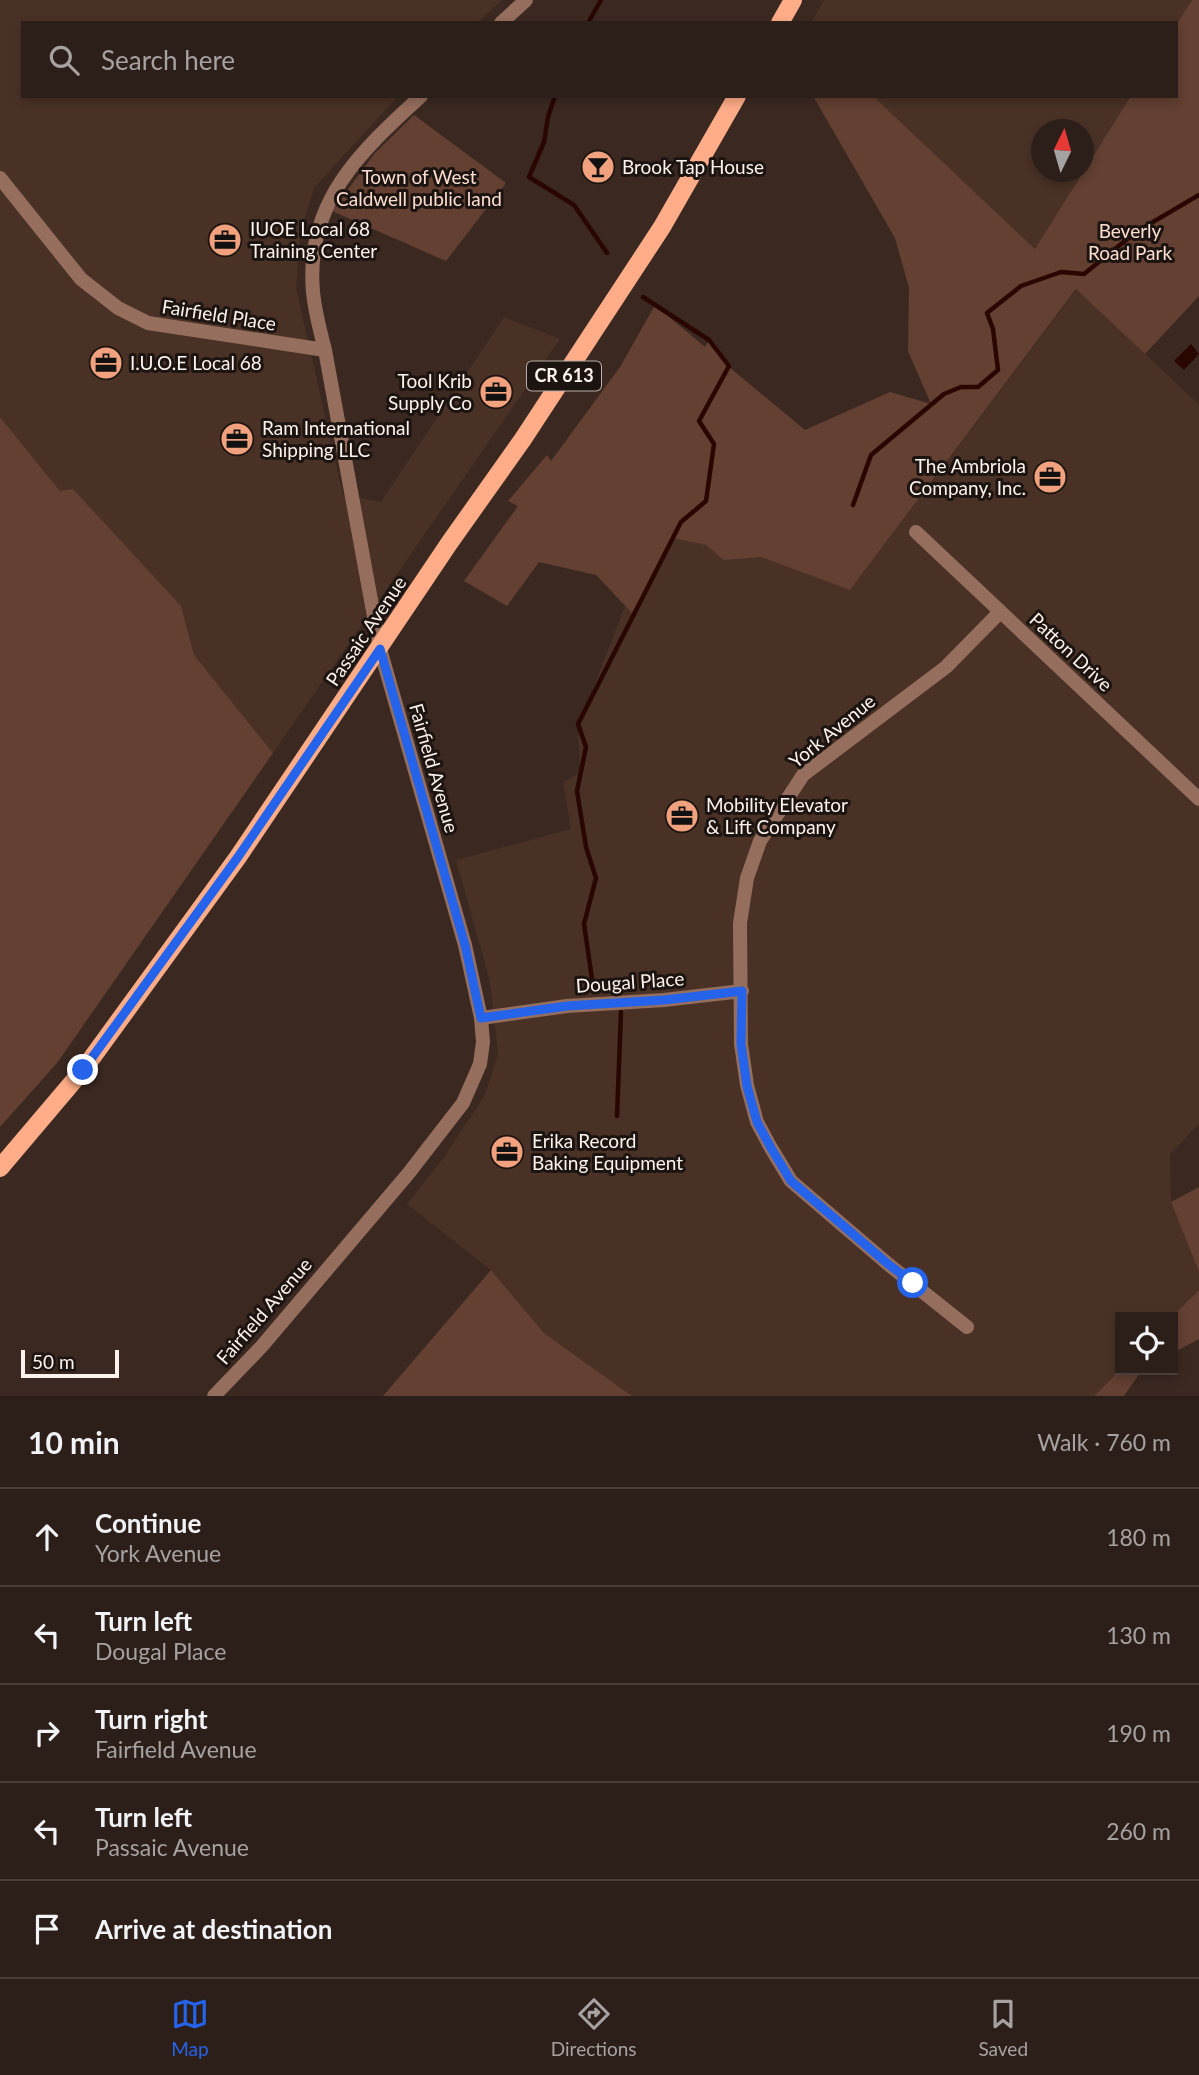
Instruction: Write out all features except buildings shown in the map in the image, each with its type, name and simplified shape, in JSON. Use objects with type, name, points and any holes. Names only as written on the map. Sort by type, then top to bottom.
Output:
[{"type":"main road","points":[[781,21],[793,0]]},
{"type":"main road","name":"Passaic Avenue","points":[[0,1168],[83,1070],[246,847],[450,541],[523,439],[662,227],[736,98]]},
{"type":"street","points":[[503,21],[526,0]]},
{"type":"street","name":"Fairfield Avenue","points":[[214,1396],[262,1346],[400,1185],[463,1103],[480,1064],[483,1042],[481,1018],[465,945],[380,649],[315,308],[312,269],[326,207],[344,174],[373,140],[419,98]]},
{"type":"street","name":"Fairfield Place","points":[[0,178],[81,279],[118,308],[148,323],[325,350]]},
{"type":"street","name":"Patton Drive","points":[[916,532],[1199,799]]},
{"type":"street","name":"York Avenue","points":[[967,1327],[791,1181],[757,1122],[747,1086],[741,1044],[740,923],[747,878],[760,842],[803,775],[946,667],[1000,612]]},
{"type":"street","name":"Dougal Place","points":[[481,1018],[567,1006],[664,1000],[742,991]]},
{"type":"shaded area","points":[[0,0],[502,0],[479,21],[21,21],[21,98],[396,98],[314,188],[300,234],[296,288],[343,495],[381,502],[504,317],[560,339],[273,753],[0,417]]},
{"type":"shaded area","points":[[824,0],[1192,0],[1178,24],[1178,21],[812,21]]},
{"type":"shaded area","points":[[875,98],[1134,98],[1094,165],[1094,119],[1031,119],[1031,182],[1084,182],[1041,255]]},
{"type":"shaded area","points":[[1077,289],[1199,405],[1199,1124],[1170,1154],[1171,1202],[1199,1272],[1199,1290],[1177,1312],[1115,1312],[1115,1375],[1094,1396],[632,1396],[544,1333],[491,1270],[407,1204],[445,1156],[485,1095],[498,1054],[490,981],[456,860],[571,829],[563,782],[580,773],[578,728],[653,533],[766,550],[850,590]]},
{"type":"shaded area","points":[[1191,344],[1199,354],[1184,370],[1174,361]]},
{"type":"green space","name":"Beverly Road Park","points":[[1192,0],[1199,0],[1199,296],[1145,354],[1076,289],[850,590],[761,557],[724,560],[706,545],[673,538],[633,614],[596,575],[539,562],[507,606],[464,581],[518,506],[508,501],[547,455],[551,461],[620,367],[655,305],[705,347],[709,340],[729,367],[805,430],[890,392],[931,404],[908,351],[909,288],[895,238],[814,98],[875,98],[1035,249],[1077,182],[1094,182],[1094,155],[1130,98],[1178,98],[1178,22]]},
{"type":"green space","name":"Town of West Caldwell public land","points":[[414,115],[506,183],[446,261],[332,211],[375,153]]},
{"type":"green space","points":[[0,417],[60,491],[73,489],[181,606],[194,655],[273,753],[57,1063],[0,1127]]},
{"type":"green space","points":[[1199,1187],[1199,1272],[1171,1202]]},
{"type":"green space","points":[[491,1270],[544,1333],[632,1396],[383,1396]]},
{"type":"green space","points":[[1199,1290],[1199,1339],[1178,1350],[1178,1312]]},
{"type":"green space","points":[[1115,1375],[1139,1375],[1124,1396],[1094,1396]]},
{"type":"waterway","points":[[589,21],[601,0]]},
{"type":"waterway","points":[[554,98],[544,142],[529,177],[574,205],[607,253]]},
{"type":"waterway","points":[[853,505],[871,455],[944,394],[961,387],[978,387],[998,370],[993,329],[987,313],[1021,286],[1061,272],[1084,274],[1136,232],[1199,195]]},
{"type":"waterway","points":[[592,979],[584,924],[596,878],[586,847],[577,791],[586,747],[578,724],[681,522],[706,501],[714,444],[699,421],[729,366],[709,340],[643,297]]},
{"type":"waterway","points":[[617,1116],[621,1012]]},
{"type":"place","name":"Brook Tap House","points":[[598,167]]},
{"type":"place","name":"IUOE Local 68 Training Center","points":[[225,240]]},
{"type":"place","name":"I.U.O.E Local 68","points":[[106,363]]},
{"type":"place","name":"Tool Krib Supply Co","points":[[496,392]]},
{"type":"place","name":"Ram International Shipping LLC","points":[[237,439]]},
{"type":"place","name":"The Ambriola Company, Inc.","points":[[1050,477]]},
{"type":"place","name":"Mobility Elevator & Lift Company","points":[[682,816]]},
{"type":"place","name":"Erika Record Baking Equipment","points":[[507,1152]]},
{"type":"route","points":[[83,1070],[238,857],[380,649],[465,945],[481,1018],[567,1006],[664,1000],[742,991],[741,1044],[747,1086],[757,1122],[771,1148],[791,1181],[913,1283]]}]
